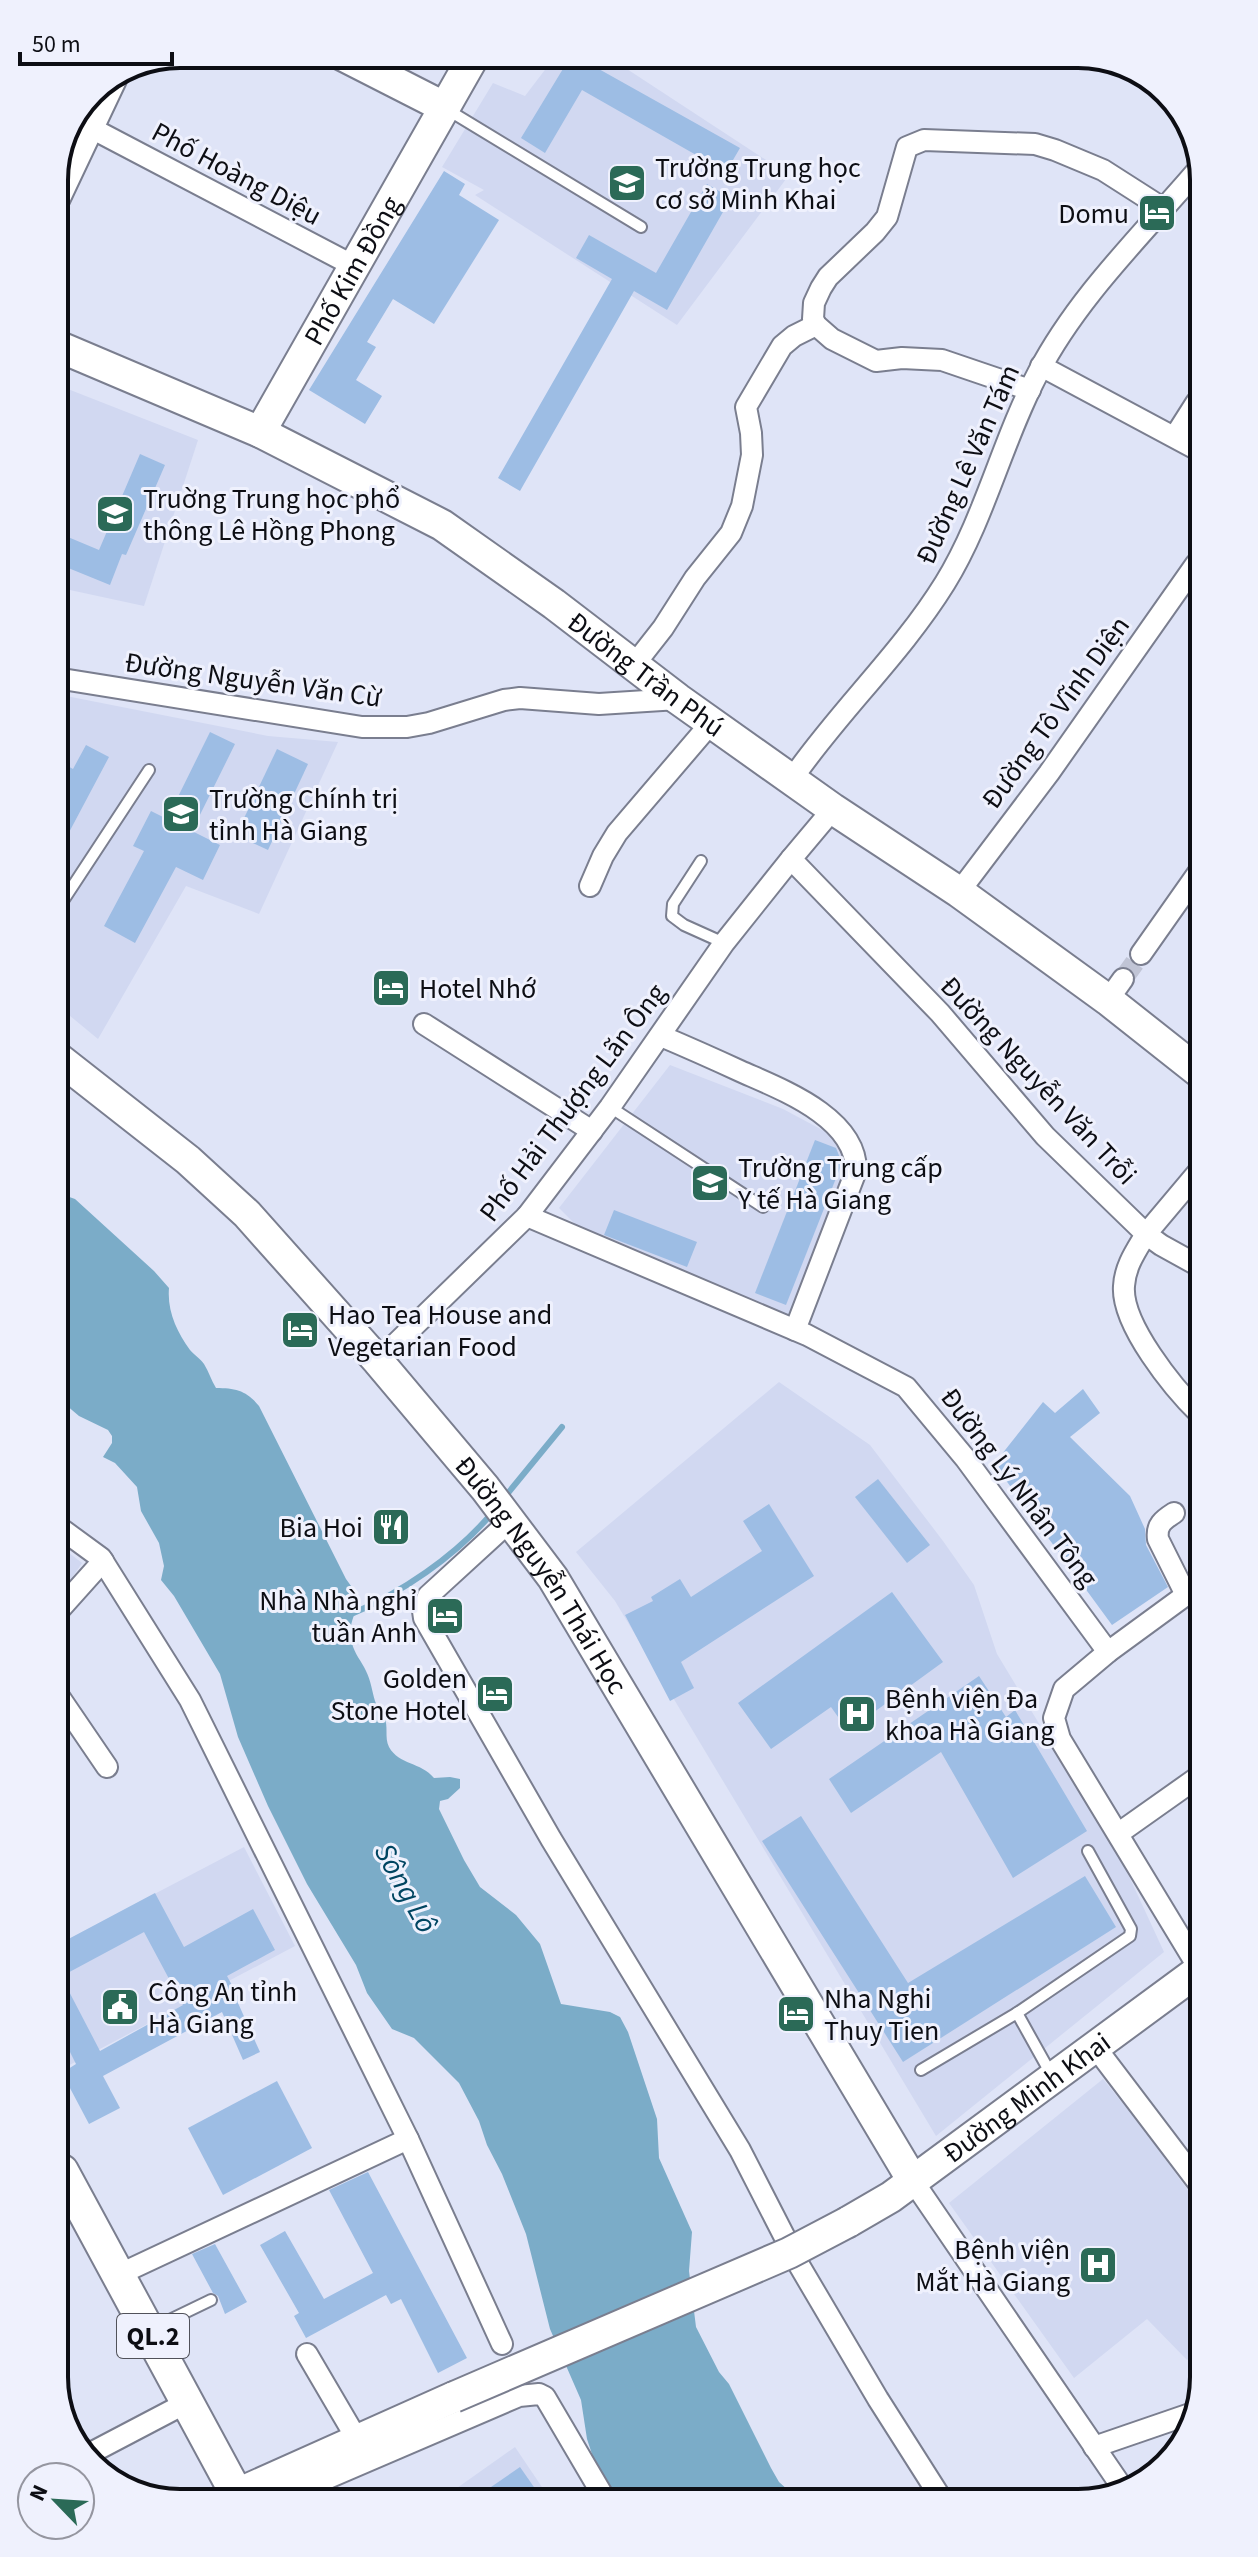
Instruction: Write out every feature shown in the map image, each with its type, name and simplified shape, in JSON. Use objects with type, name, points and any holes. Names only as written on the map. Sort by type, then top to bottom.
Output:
[{"type":"main road","points":[[367,68],[444,107]]},
{"type":"main road","name":"Phố Kim Đồng","points":[[260,432],[467,68]]},
{"type":"main road","name":"Đường Trần Phú","points":[[68,351],[260,432],[442,525],[833,809],[1115,989],[1190,1063]]},
{"type":"main road","name":"Đường Nguyễn Thái Học","points":[[68,1066],[223,1190],[378,1361],[508,1518],[553,1578],[913,2181]]},
{"type":"main road","name":"Đường Minh Khai","points":[[258,2489],[454,2397],[789,2253],[848,2222],[913,2181],[1190,1977]]},
{"type":"main road","name":"QL.2","points":[[68,2182],[234,2489]]},
{"type":"street","points":[[68,182],[110,93]]},
{"type":"street","name":"Phố Hoàng Diệu","points":[[93,129],[354,266]]},
{"type":"street","points":[[1030,390],[942,360],[902,358],[876,361],[832,339],[816,325],[813,319],[816,295],[828,277],[887,217],[907,147],[924,140],[1035,144],[1103,170],[1164,209]]},
{"type":"street","name":"Đường Lê Văn Tám","points":[[792,779],[826,731],[928,608],[947,580],[974,525],[1041,366],[1067,322],[1190,179]]},
{"type":"street","points":[[634,665],[731,533],[742,506],[752,455],[746,407],[782,346],[816,325]]},
{"type":"street","points":[[1041,366],[1190,445]]},
{"type":"street","points":[[1175,436],[1190,412]]},
{"type":"street","name":"Đường Tô Vĩnh Diện","points":[[959,892],[1049,773],[1190,573]]},
{"type":"street","name":"Đường Nguyễn Văn Cừ","points":[[68,680],[362,727],[407,727],[429,723],[520,698],[599,704],[678,699]]},
{"type":"street","points":[[590,886],[617,833],[711,723]]},
{"type":"street","points":[[791,859],[833,809]]},
{"type":"street","name":"Phố Hải Thượng Lãn Ông","points":[[378,1361],[527,1216],[610,1107],[724,943],[791,859]]},
{"type":"street","name":"Đường Nguyễn Văn Trỗi","points":[[791,859],[940,1013],[1045,1136],[1146,1234],[1190,1261]]},
{"type":"street","points":[[1141,954],[1190,884]]},
{"type":"street","points":[[424,1024],[592,1131]]},
{"type":"street","points":[[661,1036],[805,1102],[838,1129],[852,1150],[856,1171],[795,1330]]},
{"type":"street","points":[[1190,1182],[1146,1234],[1127,1268],[1123,1290],[1137,1332],[1156,1362],[1190,1402]]},
{"type":"street","name":"Đường Lý Nhân Tông","points":[[527,1216],[795,1330],[891,1378],[916,1396],[1108,1652]]},
{"type":"street","points":[[1174,1513],[1163,1520],[1157,1530],[1158,1539],[1190,1586]]},
{"type":"street","points":[[508,1518],[428,1596],[424,1618],[551,1839],[740,2150],[807,2279],[935,2489]]},
{"type":"street","points":[[68,1534],[103,1561],[190,1700],[408,2139],[502,2344]]},
{"type":"street","points":[[68,1600],[103,1561]]},
{"type":"street","points":[[1190,1592],[1108,1652],[1064,1689],[1054,1718],[1060,1739],[1190,1951]]},
{"type":"street","points":[[68,1710],[107,1767]]},
{"type":"street","points":[[1119,1833],[1190,1783]]},
{"type":"street","points":[[1096,2048],[1190,2172]]},
{"type":"street","points":[[120,2274],[408,2139]]},
{"type":"street","points":[[913,2181],[1118,2481]]},
{"type":"street","points":[[307,2354],[358,2441]]},
{"type":"street","points":[[302,2489],[519,2396],[539,2394],[545,2397],[599,2489]]},
{"type":"street","points":[[96,2450],[188,2402]]},
{"type":"street","points":[[1094,2447],[1182,2417]]},
{"type":"lane","points":[[444,107],[641,227]]},
{"type":"lane","points":[[68,893],[149,770]]},
{"type":"lane","points":[[701,861],[673,904],[672,916],[684,925],[724,943]]},
{"type":"lane","points":[[610,1107],[763,1207]]},
{"type":"lane","points":[[921,2070],[1017,2013],[1130,1936],[1131,1929],[1088,1851]]},
{"type":"lane","points":[[1017,2013],[1054,2079]]},
{"type":"lane","points":[[149,2329],[211,2300]]},
{"type":"shaded area","name":"Trường Trung học cơ sở Minh Khai","points":[[546,68],[625,68],[789,175],[677,325],[475,195],[484,190],[442,167],[493,83],[525,96]]},
{"type":"shaded area","name":"Truờng Trung học phổ thông Lê Hồng Phong","points":[[68,389],[198,440],[144,606],[68,590]]},
{"type":"shaded area","name":"Trường Chính trị tỉnh Hà Giang","points":[[68,696],[268,736],[338,742],[259,914],[186,886],[98,1039],[68,1014]]},
{"type":"shaded area","name":"Trường Trung cấp Y tế Hà Giang","points":[[670,1065],[783,1109],[843,1141],[851,1158],[789,1319],[589,1238],[559,1208]]},
{"type":"shaded area","name":"Bệnh viện Đa khoa Hà Giang","points":[[779,1382],[870,1445],[974,1585],[997,1654],[1122,1861],[1164,1952],[936,2136],[615,1601],[576,1552]]},
{"type":"shaded area","points":[[68,1552],[82,1563],[68,1583]]},
{"type":"shaded area","name":"Công An tỉnh Hà Giang","points":[[244,1847],[295,1946],[68,2066],[68,1939]]},
{"type":"shaded area","name":"Bệnh viện Mắt Hà Giang","points":[[1103,2079],[1190,2193],[1190,2358],[1187,2360],[1147,2319],[1074,2378],[949,2203]]},
{"type":"shaded area","points":[[515,2447],[543,2489],[456,2489]]},
{"type":"water","name":"Sông Lô","points":[[68,1197],[75,1199],[169,1288],[171,1313],[177,1329],[190,1350],[204,1364],[216,1388],[240,1391],[259,1406],[353,1589],[356,1605],[350,1633],[352,1643],[385,1720],[389,1747],[398,1757],[434,1778],[460,1779],[460,1788],[448,1799],[440,1801],[439,1809],[480,1887],[516,1915],[540,1944],[561,2004],[610,2012],[620,2017],[628,2032],[657,2119],[659,2158],[692,2232],[689,2271],[696,2327],[771,2468],[787,2489],[604,2489],[587,2439],[581,2400],[550,2329],[526,2234],[479,2121],[459,2083],[414,2038],[392,2029],[367,1993],[356,1965],[307,1884],[268,1806],[238,1737],[220,1674],[174,1596],[161,1580],[164,1566],[159,1543],[141,1511],[137,1487],[115,1463],[103,1457],[112,1443],[112,1436],[108,1430],[79,1416],[68,1407]]},
{"type":"building","points":[[564,68],[597,68],[740,148],[726,172],[582,90],[545,153],[521,138]]},
{"type":"building","points":[[444,171],[465,184],[459,195],[499,220],[434,324],[393,299],[367,342],[376,347],[356,380],[382,396],[365,424],[309,390]]},
{"type":"building","points":[[707,184],[731,198],[667,310],[634,291],[520,491],[498,478],[612,279],[576,258],[589,235],[656,273]]},
{"type":"building","points":[[140,454],[165,465],[110,585],[68,568],[68,537],[99,550]]},
{"type":"building","points":[[210,732],[235,744],[192,831],[220,845],[203,880],[176,867],[135,943],[104,926],[144,851],[133,846],[151,811],[167,819]]},
{"type":"building","points":[[86,745],[109,757],[68,834],[68,766],[73,769]]},
{"type":"building","points":[[277,749],[308,764],[268,850],[236,835]]},
{"type":"building","points":[[815,1140],[836,1148],[842,1163],[786,1305],[755,1293]]},
{"type":"building","points":[[614,1210],[697,1242],[687,1267],[604,1235]]},
{"type":"building","points":[[1083,1389],[1100,1413],[1070,1437],[1130,1496],[1145,1529],[1146,1545],[1168,1587],[1112,1625],[994,1464],[1043,1402],[1055,1413]]},
{"type":"building","points":[[878,1479],[930,1545],[907,1563],[855,1497]]},
{"type":"building","points":[[769,1504],[814,1576],[681,1662],[694,1688],[670,1701],[625,1615],[653,1601],[651,1597],[680,1579],[691,1597],[762,1551],[743,1521]]},
{"type":"building","points":[[892,1592],[943,1662],[848,1731],[831,1707],[771,1749],[738,1703]]},
{"type":"building","points":[[979,1676],[1006,1717],[1015,1710],[1087,1831],[1013,1878],[941,1752],[851,1813],[829,1779]]},
{"type":"building","points":[[801,1816],[908,1983],[1085,1876],[1116,1927],[903,2062],[762,1841]]},
{"type":"building","points":[[155,1893],[184,1947],[253,1909],[275,1950],[227,1976],[241,2002],[238,2003],[260,2052],[243,2060],[222,2012],[103,2076],[120,2108],[89,2124],[68,2084],[68,2069],[76,2064],[68,2048],[68,1990],[100,2051],[183,2005],[144,1932],[68,1973],[68,1939]]},
{"type":"building","points":[[277,2081],[312,2148],[223,2195],[188,2128]]},
{"type":"building","points":[[368,2172],[467,2358],[438,2373],[401,2299],[391,2304],[386,2295],[306,2338],[294,2316],[299,2313],[260,2245],[285,2231],[324,2299],[373,2273],[329,2190]]},
{"type":"building","points":[[215,2244],[247,2302],[225,2314],[218,2296],[213,2293],[192,2254]]},
{"type":"building","points":[[520,2467],[535,2489],[488,2489]]},
{"type":"waterway","points":[[504,1498],[562,1427]]},
{"type":"waterway","points":[[349,1615],[388,1596],[426,1572],[462,1544],[492,1513]]},
{"type":"tunnel","points":[[1123,979],[1141,954]]},
{"type":"place","name":"Trường Trung học cơ sở Minh Khai","points":[[627,183]]},
{"type":"place","name":"Domu","points":[[1157,213]]},
{"type":"place","name":"Truờng Trung học phổ thông Lê Hồng Phong","points":[[115,514]]},
{"type":"place","name":"Trường Chính trị tỉnh Hà Giang","points":[[181,814]]},
{"type":"place","name":"Hotel Nhớ","points":[[391,988]]},
{"type":"place","name":"Trường Trung cấp Y tế Hà Giang","points":[[710,1183]]},
{"type":"place","name":"Hao Tea House and Vegetarian Food","points":[[300,1330]]},
{"type":"place","name":"Bia Hoi","points":[[391,1527]]},
{"type":"place","name":"Nhà Nhà nghỉ tuần Anh","points":[[445,1616]]},
{"type":"place","name":"Golden Stone Hotel","points":[[495,1694]]},
{"type":"place","name":"Bệnh viện Đa khoa Hà Giang","points":[[857,1714]]},
{"type":"place","name":"Công An tỉnh Hà Giang","points":[[120,2007]]},
{"type":"place","name":"Nha Nghi Thuy Tien","points":[[796,2014]]},
{"type":"place","name":"Bệnh viện Mắt Hà Giang","points":[[1098,2265]]}]
